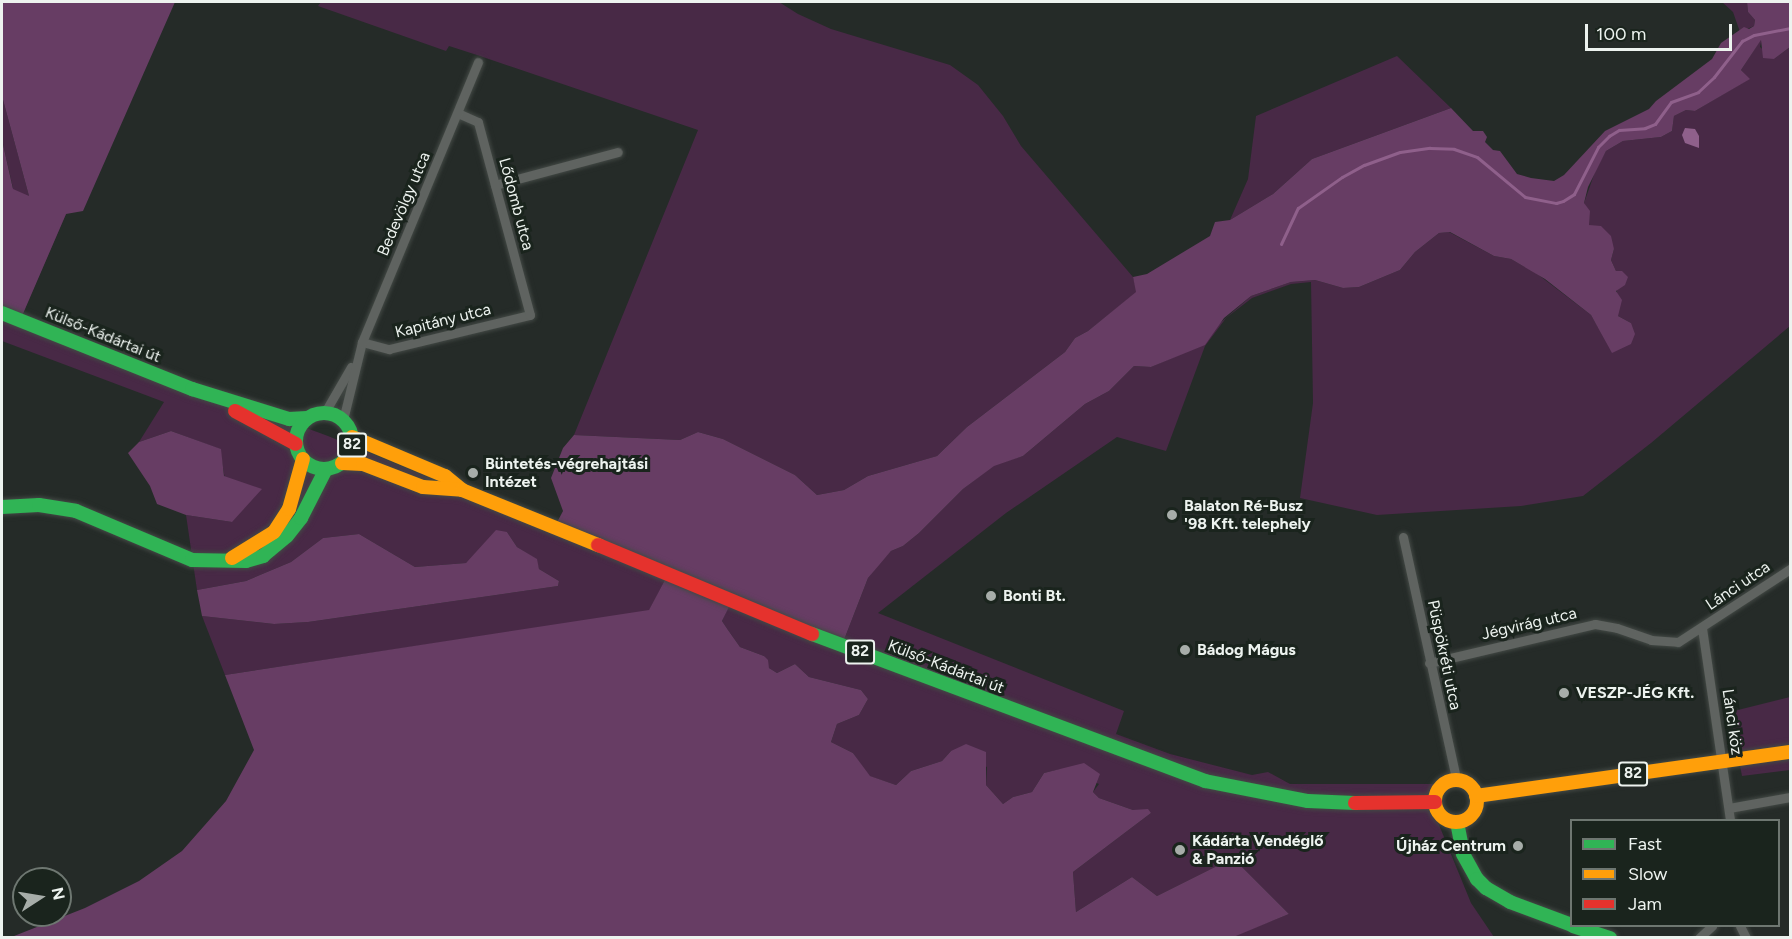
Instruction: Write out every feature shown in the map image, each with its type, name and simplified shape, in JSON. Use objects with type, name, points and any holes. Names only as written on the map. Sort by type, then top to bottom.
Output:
[{"type":"main road","name":"Külső-Kádártai út","points":[[2,313],[192,389],[289,420],[307,418]]},
{"type":"main road","name":"Külső-Kádártai út","points":[[192,389],[284,435],[296,444]]},
{"type":"main road","name":"82","points":[[303,459],[317,468],[326,469],[342,463],[351,450],[352,437],[344,420],[325,412],[307,418]]},
{"type":"main road","points":[[228,561],[251,549],[274,532],[289,509],[303,459],[296,444],[298,430],[307,418]]},
{"type":"main road","name":"Külső-Kádártai út","points":[[352,437],[445,476],[462,490],[782,623],[1205,781],[1241,790],[1308,801],[1353,803],[1435,801]]},
{"type":"main road","name":"Külső-Kádártai út","points":[[342,463],[363,464],[423,487],[462,490]]},
{"type":"main road","points":[[2,507],[39,505],[76,511],[178,556],[203,562],[246,561],[262,556],[287,536],[300,518],[326,469]]},
{"type":"main road","name":"82","points":[[1476,796],[1791,752]]},
{"type":"main road","points":[[1456,779],[1469,784],[1476,796],[1476,806],[1471,815],[1457,822],[1443,817],[1435,801],[1442,785],[1456,779]]},
{"type":"main road","points":[[1457,822],[1463,854],[1477,879],[1486,888],[1510,902],[1570,924]]},
{"type":"main road","points":[[1578,927],[1610,938]]},
{"type":"street","name":"Bedevölgy utca","points":[[344,420],[362,342],[478,62]]},
{"type":"street","name":"Lődomb utca","points":[[458,112],[478,122],[530,315]]},
{"type":"street","points":[[495,185],[618,152]]},
{"type":"street","name":"Kapitány utca","points":[[362,342],[389,349],[530,315]]},
{"type":"street","name":"Bedevölgy utca","points":[[325,412],[357,357]]},
{"type":"street","name":"Püspökréti utca","points":[[1403,537],[1456,779]]},
{"type":"street","name":"Lánci utca","points":[[1702,628],[1791,569]]},
{"type":"street","name":"Jégvirág utca","points":[[1430,663],[1594,624],[1617,628],[1665,643],[1678,642],[1702,628]]},
{"type":"street","name":"Lánci köz","points":[[1702,628],[1730,819]]},
{"type":"street","points":[[1729,808],[1791,797]]},
{"type":"street","points":[[1699,938],[1711,927]]},
{"type":"shaded area","points":[[2,2],[175,2],[83,211],[66,214],[19,323],[2,316],[2,140],[13,189],[29,196],[2,96]]},
{"type":"shaded area","points":[[321,2],[779,2],[798,14],[831,29],[950,65],[978,85],[1003,116],[1021,146],[1133,277],[1137,292],[1088,331],[1075,338],[1065,352],[967,427],[937,456],[868,476],[844,490],[817,495],[795,475],[723,439],[698,432],[680,440],[574,435],[698,130],[449,46],[446,51],[318,6]]},
{"type":"shaded area","points":[[1722,2],[1747,2],[1748,12],[1755,20],[1754,26],[1740,32],[1733,12]]},
{"type":"shaded area","points":[[1747,2],[1790,2],[1790,47],[1774,59],[1763,58],[1761,40],[1741,70],[1750,79],[1695,111],[1686,110],[1674,116],[1672,131],[1661,137],[1623,141],[1606,151],[1588,187],[1584,203],[1590,211],[1589,225],[1601,226],[1611,236],[1614,249],[1611,260],[1616,271],[1622,271],[1628,277],[1625,285],[1616,291],[1622,300],[1618,316],[1631,323],[1635,334],[1631,344],[1612,353],[1591,315],[1545,279],[1511,259],[1494,256],[1450,232],[1439,233],[1415,252],[1400,270],[1359,287],[1343,288],[1315,280],[1291,282],[1251,296],[1224,318],[1205,345],[1151,367],[1134,366],[1109,391],[1085,404],[1023,456],[994,466],[963,489],[919,533],[903,546],[891,551],[868,578],[842,645],[731,603],[722,621],[740,647],[764,656],[768,660],[769,668],[777,673],[795,664],[809,677],[861,690],[868,699],[859,715],[837,724],[831,742],[853,753],[870,776],[896,785],[911,771],[942,761],[951,751],[966,744],[986,752],[986,785],[1003,804],[1013,797],[1032,792],[1044,773],[1084,763],[1100,774],[1093,792],[1099,798],[1133,810],[1148,809],[1151,813],[1073,872],[1076,912],[1132,877],[1157,896],[1233,858],[1289,914],[1231,938],[9,938],[37,927],[72,927],[72,913],[139,881],[182,851],[226,801],[254,750],[225,675],[649,610],[667,576],[553,530],[563,511],[551,478],[563,448],[574,435],[680,440],[698,432],[723,439],[795,475],[817,495],[844,490],[868,476],[937,456],[967,427],[1065,352],[1075,338],[1088,331],[1136,292],[1133,277],[1147,274],[1210,236],[1215,222],[1230,220],[1273,194],[1312,159],[1451,108],[1473,131],[1483,131],[1487,137],[1485,142],[1493,150],[1500,151],[1517,174],[1554,181],[1564,175],[1605,131],[1649,109],[1656,101],[1712,59],[1721,43],[1744,27],[1749,29],[1754,26],[1755,20],[1748,12]]},
{"type":"shaded area","points":[[1762,38],[1760,47],[1774,59],[1790,47],[1790,326],[1651,443],[1583,496],[1521,506],[1377,515],[1300,498],[1313,403],[1311,282],[1291,284],[1252,298],[1226,318],[1205,346],[1166,451],[1117,437],[1006,513],[878,613],[1124,711],[1116,734],[1170,754],[1252,775],[1268,772],[1290,784],[1442,784],[1435,795],[1437,820],[1471,903],[1494,937],[1231,937],[1289,914],[1233,858],[1157,896],[1132,877],[1076,912],[1073,872],[1151,813],[1133,810],[1099,798],[1093,792],[1099,784],[1061,769],[1044,773],[1032,792],[1013,797],[1003,804],[986,785],[987,767],[951,751],[942,761],[911,771],[896,785],[869,776],[853,753],[831,742],[837,724],[859,715],[868,699],[861,690],[809,677],[795,664],[777,673],[769,668],[764,656],[740,647],[722,621],[731,602],[842,645],[868,578],[891,551],[903,546],[919,533],[963,489],[994,465],[1023,456],[1085,404],[1109,391],[1134,366],[1151,367],[1188,351],[1251,296],[1291,282],[1315,280],[1343,288],[1359,287],[1400,270],[1415,252],[1439,233],[1449,232],[1494,256],[1511,259],[1536,273],[1591,315],[1598,327],[1631,323],[1618,316],[1616,271],[1611,260],[1614,249],[1589,225],[1584,203],[1596,169],[1606,151],[1623,141],[1661,137],[1672,131],[1674,116],[1686,110],[1695,111],[1749,79],[1741,70]]},
{"type":"shaded area","points":[[1397,56],[1451,108],[1312,159],[1273,194],[1230,220],[1248,179],[1256,116]]},
{"type":"shaded area","points":[[2,96],[29,196],[66,214],[19,322],[328,436],[667,576],[649,611],[225,675],[202,616],[274,624],[308,622],[558,586],[559,581],[539,569],[536,559],[517,547],[507,532],[466,563],[415,567],[359,534],[323,538],[291,562],[246,581],[197,590],[186,515],[232,522],[220,449],[171,431],[139,442],[164,402],[2,341],[2,186],[13,188],[2,140]]},
{"type":"shaded area","points":[[1685,128],[1695,129],[1699,136],[1699,148],[1685,143],[1682,135]]},
{"type":"shaded area","points":[[171,431],[221,449],[224,476],[262,489],[232,522],[186,515],[157,504],[150,486],[128,453],[139,442]]},
{"type":"shaded area","points":[[496,530],[507,532],[517,547],[537,559],[539,569],[559,581],[558,586],[308,622],[274,624],[202,616],[197,590],[246,581],[291,562],[323,538],[359,534],[415,567],[466,563]]},
{"type":"shaded area","points":[[1790,697],[1790,770],[1742,776],[1730,712]]},
{"type":"waterway","points":[[1281,244],[1298,208],[1342,177],[1364,165],[1400,152],[1430,148],[1454,149],[1477,157],[1525,197],[1556,203],[1563,201],[1574,194],[1598,147],[1609,136],[1619,130],[1645,128],[1655,124],[1671,102],[1698,92],[1714,77],[1742,41],[1754,35],[1790,28]]},
{"type":"traffic: fast","points":[[2,313],[192,389],[289,419],[307,418]]},
{"type":"traffic: fast","points":[[319,413],[329,413],[344,421],[350,430],[352,441],[350,452],[344,461],[329,469],[319,469],[308,464],[301,457],[296,446],[296,436],[301,425],[308,418],[319,413]]},
{"type":"traffic: fast","points":[[2,507],[39,505],[76,511],[192,560],[246,561],[263,556],[287,536],[301,518],[326,469]]},
{"type":"traffic: fast","points":[[812,634],[1205,781],[1308,801],[1355,803]]},
{"type":"traffic: fast","points":[[1457,822],[1463,854],[1477,879],[1486,888],[1510,902],[1570,924]]},
{"type":"traffic: fast","points":[[1576,927],[1610,938]]},
{"type":"traffic: slow","points":[[352,437],[445,476],[462,490]]},
{"type":"traffic: slow","points":[[232,558],[274,532],[289,509],[303,459]]},
{"type":"traffic: slow","points":[[342,463],[363,464],[423,487],[462,490],[598,545]]},
{"type":"traffic: slow","points":[[1476,796],[1790,752]]},
{"type":"traffic: slow","points":[[1456,780],[1471,786],[1477,801],[1471,816],[1456,822],[1441,816],[1435,801],[1441,786],[1456,780]]},
{"type":"traffic: jam","points":[[235,411],[296,444]]},
{"type":"traffic: jam","points":[[598,545],[812,634]]},
{"type":"traffic: jam","points":[[1355,803],[1435,802]]},
{"type":"place","name":"Büntetés-végrehajtási Intézet","points":[[473,473]]},
{"type":"place","name":"Balaton Ré-Busz '98 Kft. telephely","points":[[1172,515]]},
{"type":"place","name":"Bonti Bt.","points":[[991,596]]},
{"type":"place","name":"Bádog Mágus","points":[[1185,650]]},
{"type":"place","name":"VESZP-JÉG Kft.","points":[[1564,693]]},
{"type":"place","name":"Újház Centrum","points":[[1518,846]]},
{"type":"place","name":"Kádárta Vendéglő & Panzió","points":[[1180,850]]}]
